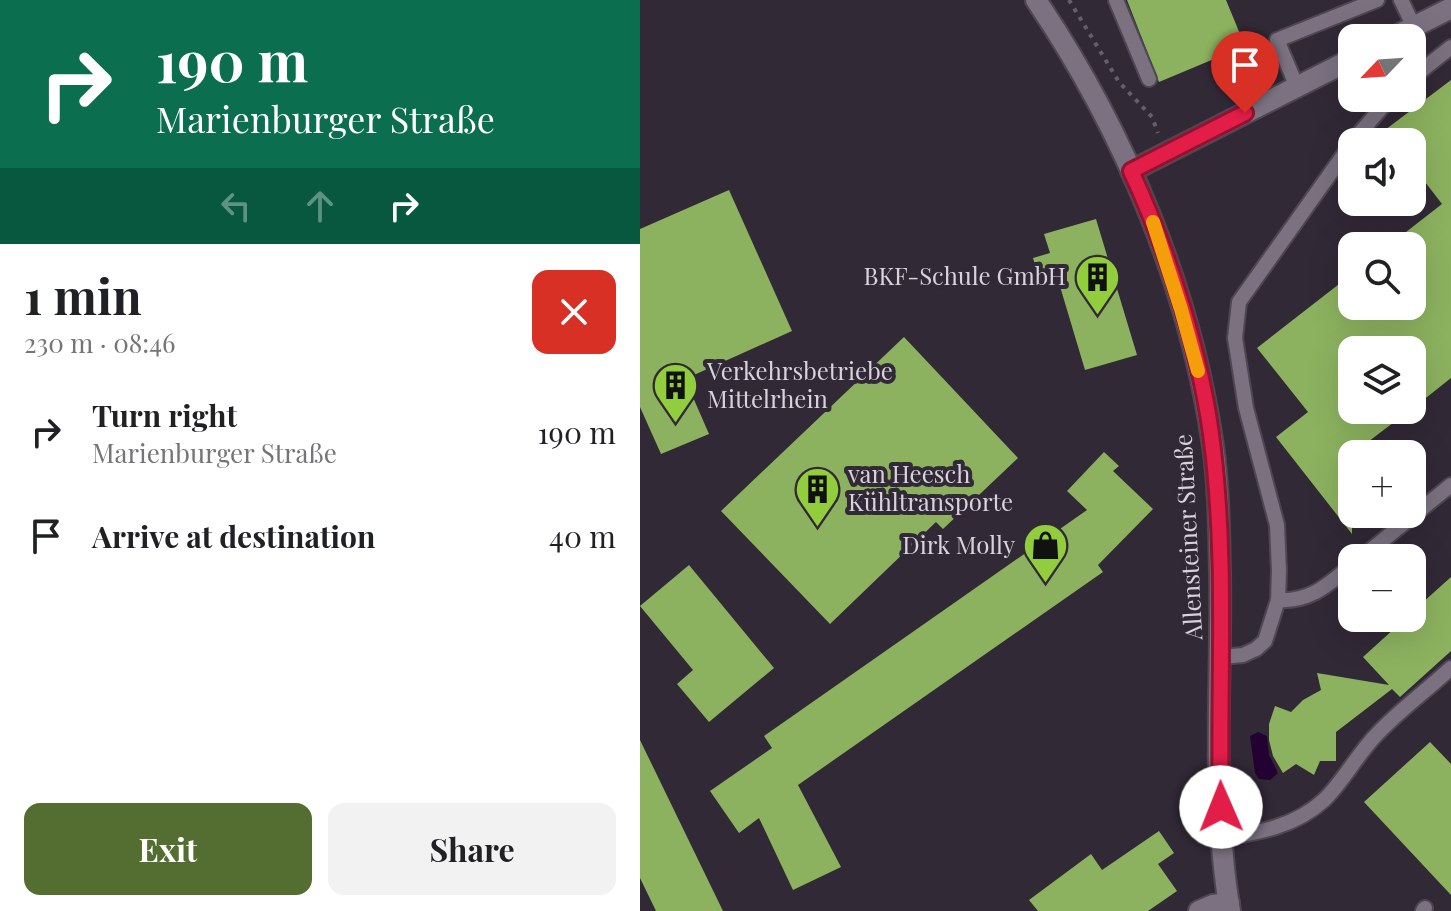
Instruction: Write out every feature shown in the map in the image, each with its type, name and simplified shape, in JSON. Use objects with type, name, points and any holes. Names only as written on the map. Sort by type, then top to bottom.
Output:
[{"type":"street","name":"Allensteiner Straße","points":[[1036,0],[1081,74],[1147,208],[1170,272],[1207,413],[1218,506],[1222,838],[1230,907]]},
{"type":"street","points":[[1420,24],[1451,8]]},
{"type":"street","points":[[1131,171],[1338,66]]},
{"type":"street","points":[[1199,911],[1213,905],[1230,907]]},
{"type":"lane","points":[[1116,0],[1149,79]]},
{"type":"lane","points":[[1297,87],[1277,40],[1377,0]]},
{"type":"lane","points":[[1401,0],[1413,24]]},
{"type":"lane","points":[[1426,67],[1451,47]]},
{"type":"lane","points":[[1364,128],[1378,112]]},
{"type":"lane","points":[[1221,657],[1243,655],[1265,641],[1278,600],[1277,525],[1246,408],[1235,338],[1239,302],[1338,162]]},
{"type":"lane","points":[[1378,544],[1451,485]]},
{"type":"lane","points":[[1278,600],[1294,601],[1307,597],[1319,592],[1338,576]]},
{"type":"lane","points":[[1222,838],[1264,832],[1294,820],[1324,800],[1356,756],[1380,730],[1451,668]]},
{"type":"path","points":[[1069,0],[1119,82],[1152,117],[1167,153]]},
{"type":"shaded area","points":[[1258,732],[1267,736],[1269,755],[1278,773],[1270,780],[1259,779],[1255,773],[1250,736]]},
{"type":"building","points":[[1127,0],[1226,0],[1245,46],[1159,82]]},
{"type":"building","points":[[1451,80],[1451,378],[1426,398],[1426,336],[1338,336],[1338,424],[1392,424],[1370,440],[1338,440],[1338,516],[1276,437],[1308,412],[1257,348],[1338,285],[1338,320],[1426,320],[1426,232],[1406,232],[1442,204],[1426,183],[1426,128],[1388,128],[1409,112],[1426,112],[1426,99]]},
{"type":"building","points":[[729,190],[792,331],[685,379],[709,434],[661,454],[640,407],[640,229]]},
{"type":"building","name":"BKF-Schule GmbH","points":[[1096,219],[1137,355],[1085,370],[1056,273],[1039,278],[1033,258],[1050,253],[1044,234]]},
{"type":"building","points":[[904,337],[1018,458],[943,529],[936,522],[830,624],[721,511]]},
{"type":"building","points":[[1104,452],[1119,466],[1113,471],[1153,509],[1098,565],[1103,572],[798,785],[841,867],[793,890],[759,818],[739,833],[710,791],[772,748],[764,736],[1087,510],[1067,491]]},
{"type":"building","points":[[689,565],[774,668],[709,722],[677,684],[693,670],[640,606]]},
{"type":"building","points":[[1451,577],[1451,651],[1400,697],[1392,689],[1336,732],[1336,761],[1320,761],[1314,775],[1296,764],[1283,773],[1273,756],[1269,740],[1269,724],[1275,706],[1291,712],[1303,700],[1321,690],[1317,673],[1389,685],[1363,657],[1391,632],[1426,632],[1426,599]]},
{"type":"building","points":[[640,740],[723,911],[656,911],[640,878]]},
{"type":"building","points":[[1430,742],[1451,764],[1451,895],[1364,802]]},
{"type":"building","points":[[1159,831],[1174,853],[1158,864],[1177,891],[1148,911],[1038,911],[1029,900],[1091,854],[1102,870]]},
{"type":"slow traffic","points":[[1153,222],[1198,371]]},
{"type":"place","name":"BKF-Schule GmbH","points":[[1097,316]]},
{"type":"place","name":"Verkehrsbetriebe Mittelrhein","points":[[676,425]]},
{"type":"place","name":"van Heesch Kühltransporte","points":[[817,528]]},
{"type":"place","name":"Dirk Molly","points":[[1046,585]]},
{"type":"route","points":[[1221,807],[1220,571],[1213,448],[1201,383],[1181,309],[1157,234],[1131,171],[1245,113]]}]
